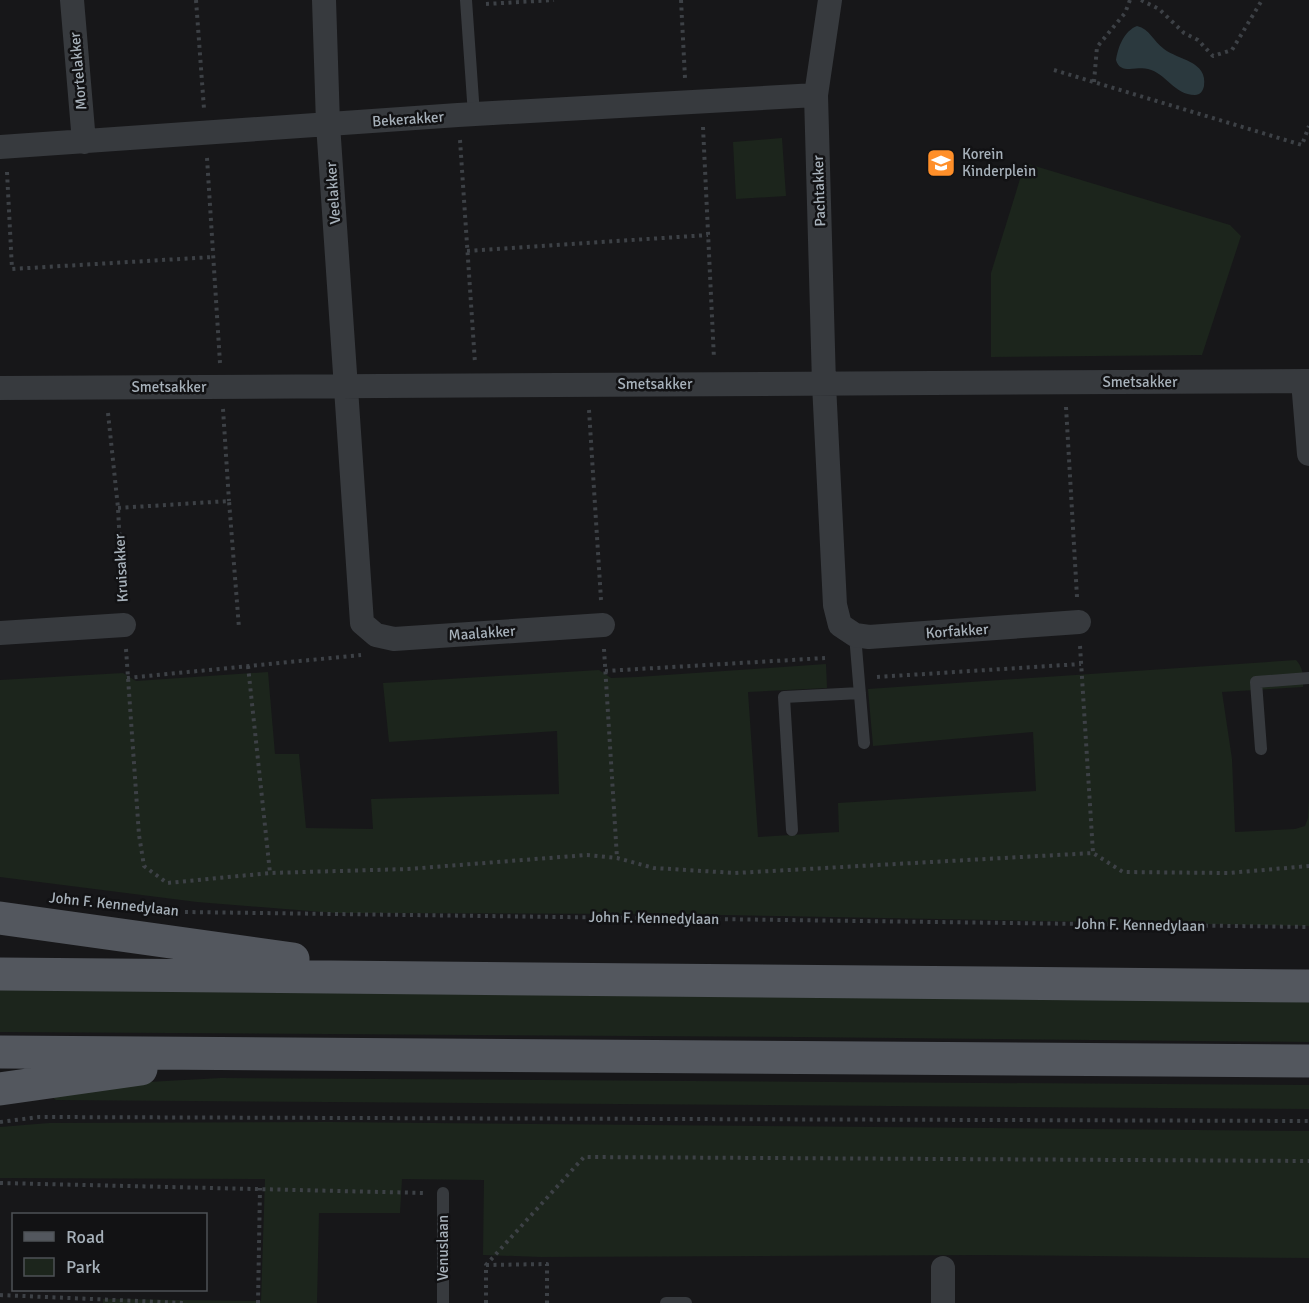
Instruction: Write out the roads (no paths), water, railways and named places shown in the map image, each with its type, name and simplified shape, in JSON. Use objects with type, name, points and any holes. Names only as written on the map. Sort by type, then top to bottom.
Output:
[{"type":"main road","points":[[0,918],[316,962],[389,977]]},
{"type":"main road","points":[[0,974],[1309,986]]},
{"type":"main road","points":[[0,1052],[1309,1061]]},
{"type":"main road","points":[[0,1089],[170,1065],[237,1052]]},
{"type":"street","name":"Mortelakker","points":[[72,0],[84,142]]},
{"type":"street","name":"Veelakker","points":[[324,0],[328,124],[346,386]]},
{"type":"street","name":"Pachtakker","points":[[824,384],[816,95],[830,0]]},
{"type":"street","name":"Bekerakker","points":[[3,147],[466,115],[816,95]]},
{"type":"street","name":"Smetsakker","points":[[0,388],[1306,381]]},
{"type":"street","points":[[1306,381],[1309,454]]},
{"type":"street","points":[[824,384],[835,606],[840,625],[855,646]]},
{"type":"street","name":"Maalakker","points":[[346,386],[362,622],[376,635],[394,639],[603,625]]},
{"type":"street","name":"Korfakker","points":[[855,646],[869,638],[1079,622]]},
{"type":"street","points":[[0,633],[124,625]]},
{"type":"street","points":[[943,1268],[943,1303]]},
{"type":"lane","points":[[466,3],[466,115]]},
{"type":"lane","points":[[855,646],[864,743]]},
{"type":"lane","points":[[1261,749],[1256,682],[1309,678]]},
{"type":"lane","points":[[792,830],[784,697],[860,693]]},
{"type":"lane","name":"Venuslaan","points":[[442,1193],[443,1303]]},
{"type":"lane","points":[[666,1303],[686,1303]]},
{"type":"place","name":"Korein Kinderplein","points":[[941,163]]}]
